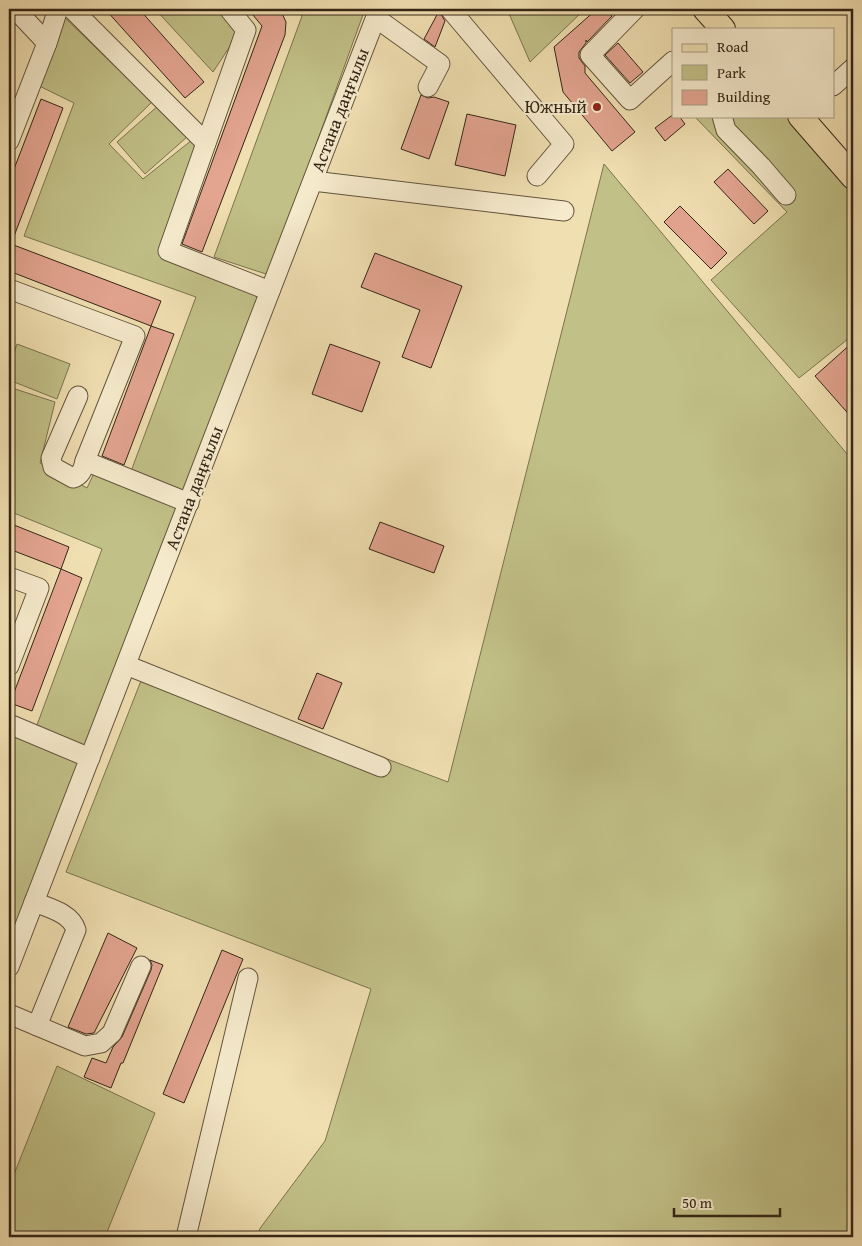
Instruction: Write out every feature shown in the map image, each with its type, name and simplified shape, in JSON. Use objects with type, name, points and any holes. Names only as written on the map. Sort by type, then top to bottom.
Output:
[{"type":"main road","points":[[802,118],[853,177]]},
{"type":"street","points":[[15,9],[47,43]]},
{"type":"street","points":[[9,141],[47,43],[58,9]]},
{"type":"street","points":[[72,9],[206,143]]},
{"type":"street","points":[[229,9],[246,30],[168,251],[270,291]]},
{"type":"street","points":[[450,9],[564,144],[537,176]]},
{"type":"street","points":[[635,9],[590,55],[630,100],[672,62]]},
{"type":"street","points":[[378,14],[440,64],[428,87]]},
{"type":"street","name":"Астана даңғылы","points":[[9,967],[378,14]]},
{"type":"street","points":[[723,118],[726,130],[786,195]]},
{"type":"street","points":[[313,180],[564,211]]},
{"type":"street","points":[[9,289],[135,336],[82,471],[74,478],[53,467],[51,458],[78,396]]},
{"type":"street","points":[[85,462],[189,503]]},
{"type":"street","points":[[9,577],[39,588],[9,666]]},
{"type":"street","points":[[126,665],[382,767]]},
{"type":"street","points":[[9,724],[90,758]]},
{"type":"street","points":[[34,902],[70,918],[76,930],[37,1026]]},
{"type":"street","points":[[9,1014],[85,1046],[101,1044],[112,1033],[141,966]]},
{"type":"street","points":[[186,1237],[248,978]]},
{"type":"green space","points":[[155,9],[221,9],[240,31],[213,72]]},
{"type":"green space","points":[[296,9],[365,9],[269,275],[214,257],[302,16]]},
{"type":"green space","points":[[507,9],[585,9],[530,62]]},
{"type":"green space","points":[[58,11],[152,102],[109,144],[143,179],[192,140],[199,145],[163,255],[262,294],[186,491],[130,474],[196,297],[24,236],[74,103],[25,79]]},
{"type":"green space","points":[[159,105],[187,137],[145,174],[117,142]]},
{"type":"green space","points":[[696,118],[791,118],[853,191],[853,335],[799,378],[711,280],[787,212]]},
{"type":"green space","points":[[604,164],[853,461],[853,1237],[255,1237],[325,1141],[371,989],[66,872],[146,668],[448,782]]},
{"type":"green space","points":[[17,344],[70,364],[57,399],[9,380],[9,367]]},
{"type":"green space","points":[[9,387],[55,402],[40,463],[87,488],[95,471],[179,508],[86,751],[37,725],[102,549],[9,511]]},
{"type":"green space","points":[[13,730],[82,761],[9,953],[9,797],[13,786],[9,784],[9,740]]},
{"type":"green space","points":[[57,1066],[155,1113],[105,1237],[9,1237],[9,1187]]},
{"type":"building","points":[[105,9],[139,9],[204,82],[185,98]]},
{"type":"building","points":[[248,9],[280,9],[286,22],[285,35],[202,252],[182,244],[262,26]]},
{"type":"building","points":[[597,9],[605,9],[612,16],[587,42],[586,40],[586,43],[579,52],[579,58],[585,66],[585,73],[635,132],[612,151],[563,92],[554,47]]},
{"type":"building","points":[[439,11],[445,21],[435,47],[424,39]]},
{"type":"building","points":[[618,43],[643,72],[630,83],[605,55]]},
{"type":"building","points":[[421,95],[449,102],[429,159],[401,149]]},
{"type":"building","points":[[41,99],[63,108],[11,244],[161,301],[151,326],[9,271],[9,182]]},
{"type":"building","points":[[467,114],[516,125],[505,176],[455,165]]},
{"type":"building","points":[[671,116],[672,118],[680,118],[685,124],[665,141],[655,128]]},
{"type":"building","points":[[728,169],[768,211],[754,224],[714,182]]},
{"type":"building","points":[[680,206],[727,253],[711,269],[664,222]]},
{"type":"building","points":[[375,253],[462,286],[431,368],[402,357],[420,310],[361,287]]},
{"type":"building","points":[[151,326],[174,334],[124,465],[102,456]]},
{"type":"building","points":[[853,342],[853,419],[815,376]]},
{"type":"building","points":[[330,344],[380,362],[362,412],[312,394]]},
{"type":"building","points":[[380,522],[444,546],[434,573],[369,549]]},
{"type":"building","points":[[9,523],[69,547],[61,569],[9,549]]},
{"type":"building","points":[[61,569],[82,578],[32,711],[10,703]]},
{"type":"building","points":[[317,673],[342,683],[323,729],[298,719]]},
{"type":"building","points":[[108,933],[137,948],[94,1033],[86,1034],[68,1027]]},
{"type":"building","points":[[222,950],[243,959],[184,1103],[163,1094]]},
{"type":"building","points":[[150,960],[163,965],[111,1088],[84,1077],[92,1058],[106,1063],[113,1047],[122,1037],[151,970]]},
{"type":"place","name":"Южный","points":[[597,107]]}]
